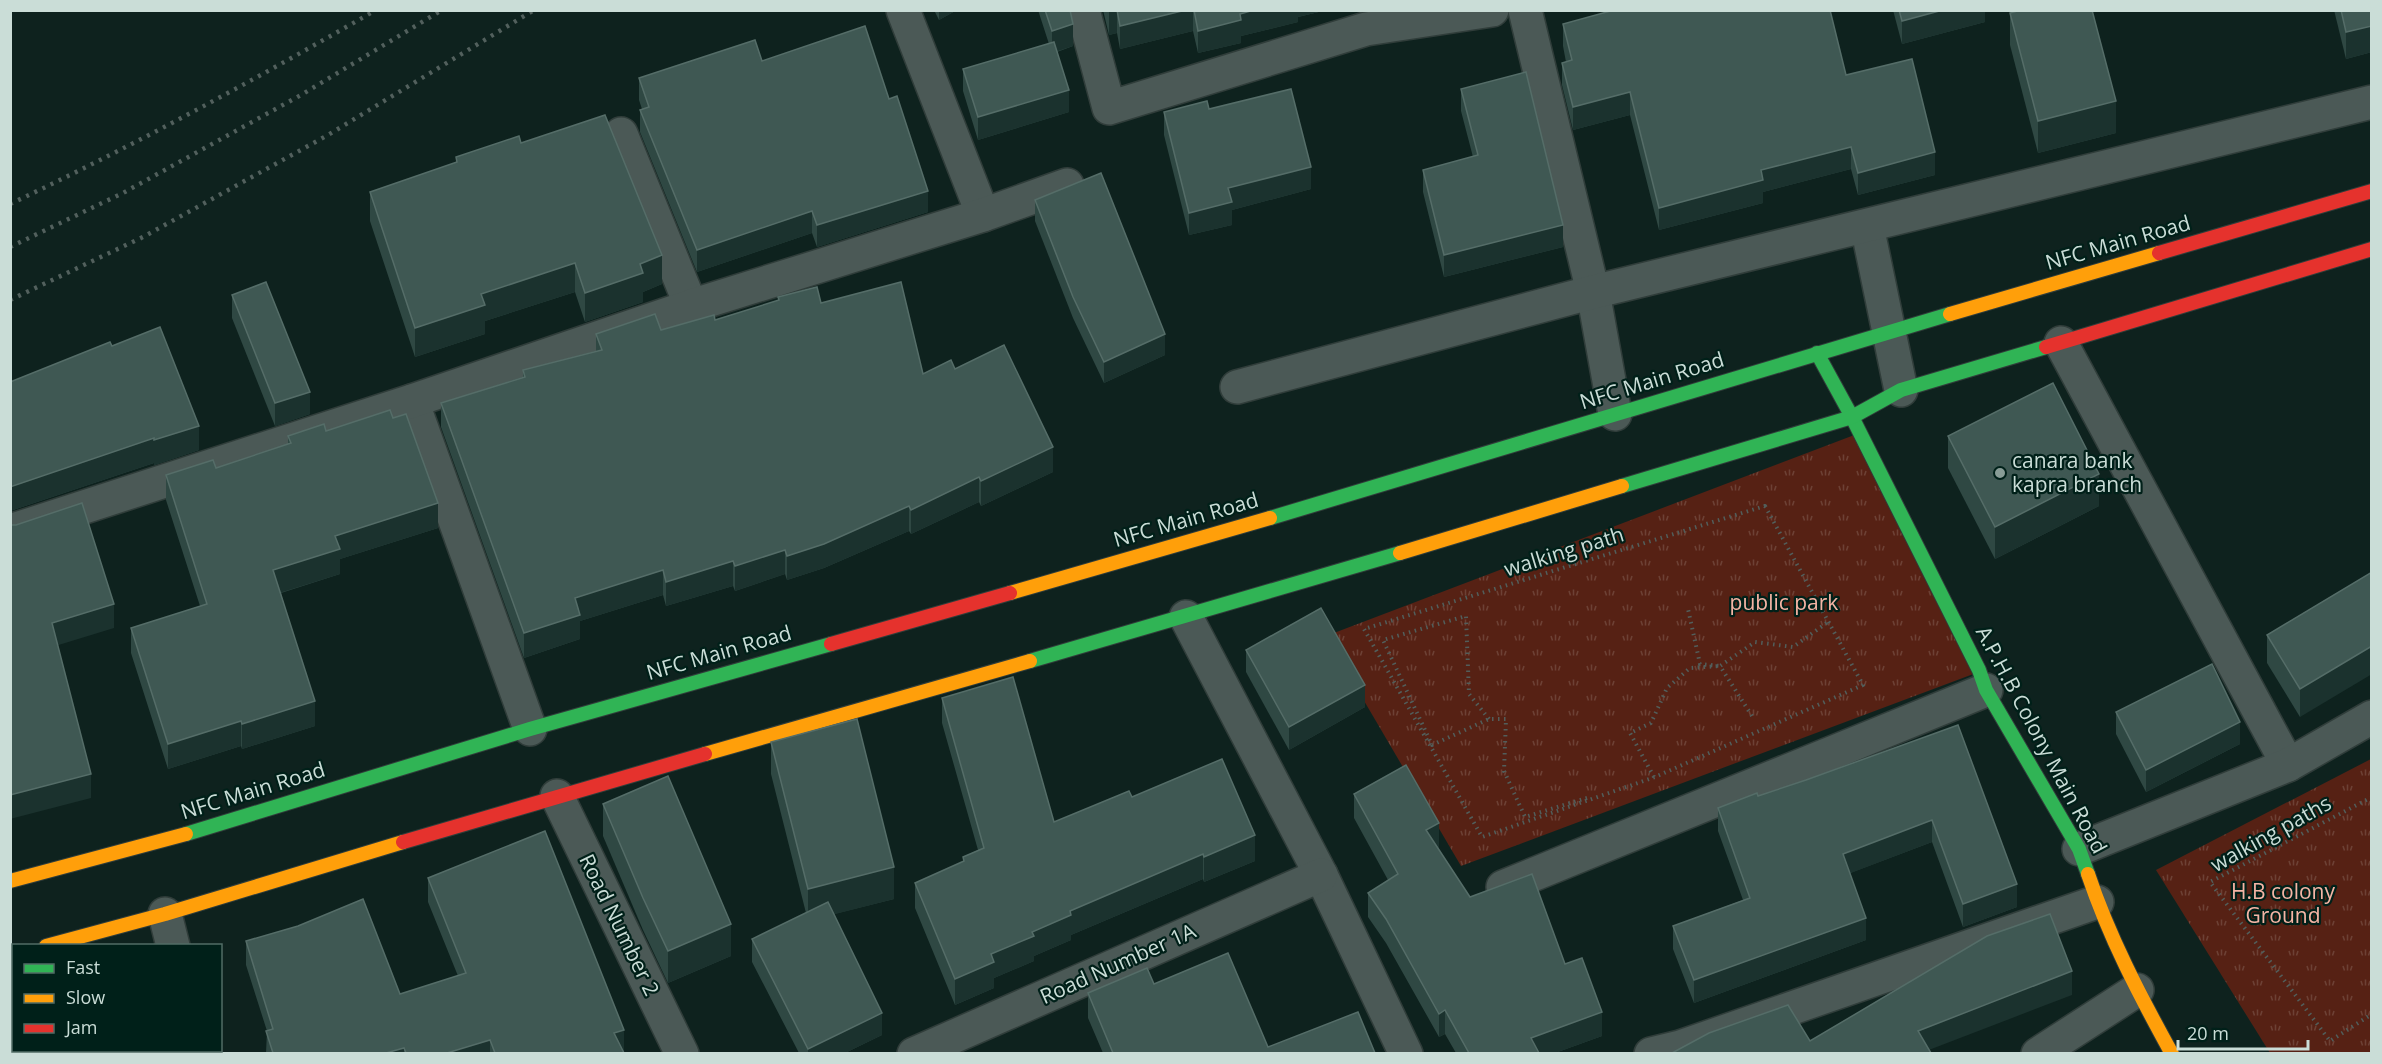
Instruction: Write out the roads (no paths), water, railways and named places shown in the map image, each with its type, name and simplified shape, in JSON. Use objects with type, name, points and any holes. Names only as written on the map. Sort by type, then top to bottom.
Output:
[{"type":"main road","name":"NFC Main Road","points":[[10,881],[152,844],[530,729],[1173,547],[1817,353],[2372,191]]},
{"type":"main road","points":[[50,944],[165,914],[557,796],[1186,617],[1852,417],[1900,390],[2372,249]]},
{"type":"main road","name":"A.P.H.B Colony Main Road","points":[[1817,353],[1852,417],[1979,670],[1986,690],[2079,849],[2097,902],[2137,990],[2172,1053]]},
{"type":"street","points":[[903,10],[982,215]]},
{"type":"street","points":[[1083,10],[1109,108],[1365,20],[1492,10]]},
{"type":"street","points":[[1525,10],[1593,292],[1615,414]]},
{"type":"street","points":[[1238,387],[1593,292],[2372,102]]},
{"type":"street","points":[[621,134],[691,306]]},
{"type":"street","points":[[10,531],[412,401],[691,306],[982,215],[1067,185]]},
{"type":"street","points":[[1867,226],[1900,390]]},
{"type":"street","points":[[2061,343],[2288,765]]},
{"type":"street","points":[[412,401],[530,729]]},
{"type":"street","points":[[1186,617],[1321,875],[1406,1053]]},
{"type":"street","points":[[1503,887],[1986,690]]},
{"type":"street","points":[[2079,849],[2288,765],[2372,717]]},
{"type":"street","name":"Road Number 2","points":[[557,796],[682,1053]]},
{"type":"street","name":"Road Number 1A","points":[[914,1053],[1321,875]]},
{"type":"street","points":[[1671,1051],[2097,902]]},
{"type":"street","points":[[165,914],[173,944]]},
{"type":"street","points":[[2038,1053],[2137,990]]},
{"type":"railway","points":[[10,204],[195,111],[376,10]]},
{"type":"railway","points":[[10,247],[123,193],[301,95],[442,10]]},
{"type":"railway","points":[[10,300],[143,237],[328,135],[534,10]]},
{"type":"place","name":"canara bank kapra branch","points":[[2000,473]]},
{"type":"park label","name":"public park","points":[[1784,603]]},
{"type":"park label","name":"H.B colony Ground","points":[[2283,904]]}]
